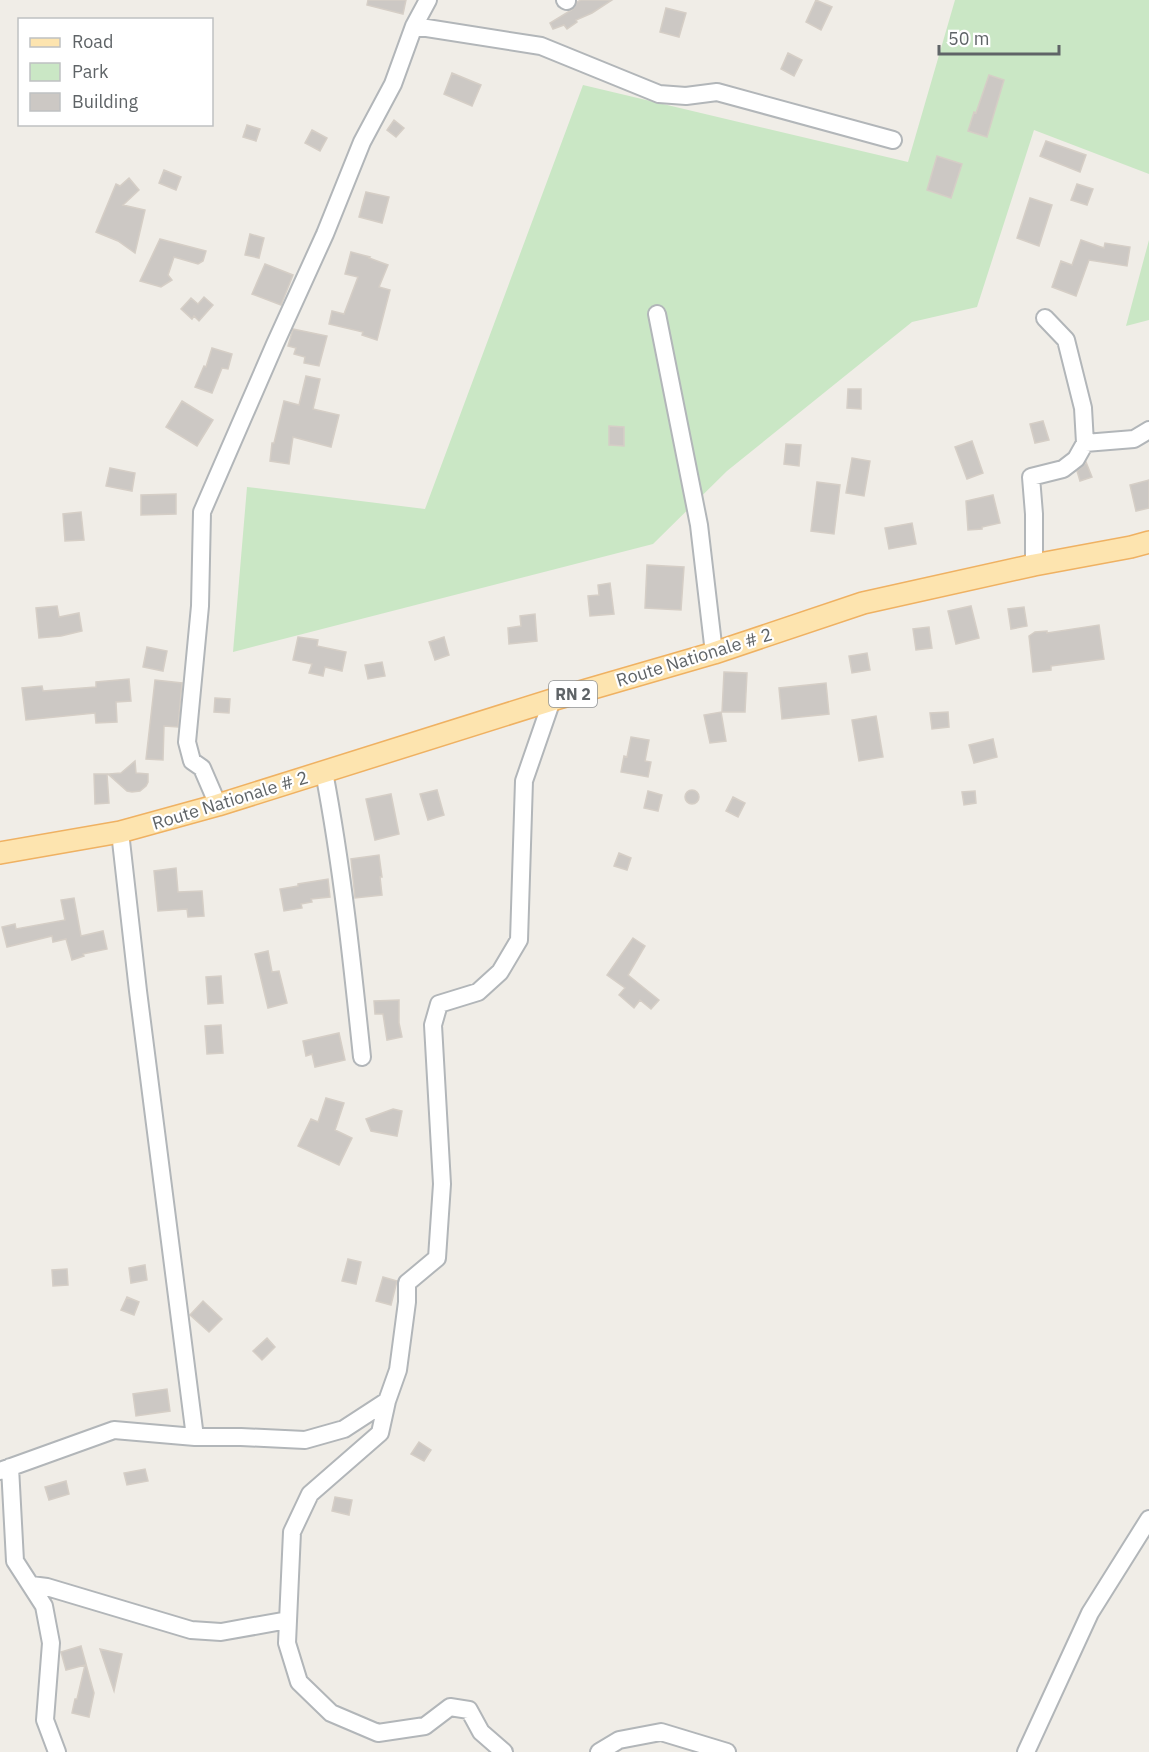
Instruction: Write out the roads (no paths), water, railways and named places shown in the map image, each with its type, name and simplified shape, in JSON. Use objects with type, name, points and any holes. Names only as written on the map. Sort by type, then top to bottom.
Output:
[{"type":"main road","name":"Route Nationale # 2","points":[[0,853],[120,832],[218,805],[552,700],[714,653],[864,603],[1149,542]]},
{"type":"street","points":[[218,805],[202,768],[192,761],[187,742],[200,606],[202,512],[274,344],[325,234],[362,142],[393,84],[414,26],[428,0]]},
{"type":"street","points":[[414,26],[541,46],[659,94],[686,96],[717,92],[892,140]]},
{"type":"street","points":[[657,314],[699,525],[714,653]]},
{"type":"street","points":[[1034,565],[1031,477],[1063,469],[1076,459],[1085,443],[1083,408],[1066,340],[1045,318]]},
{"type":"street","points":[[1085,443],[1134,439],[1149,430]]},
{"type":"street","points":[[504,1752],[481,1732],[469,1710],[450,1707],[425,1726],[378,1733],[331,1713],[299,1682],[287,1643],[292,1532],[310,1494],[380,1433],[387,1401],[398,1370],[407,1283],[437,1258],[442,1184],[433,1024],[439,1004],[478,992],[500,972],[519,940],[524,782],[552,700]]},
{"type":"street","points":[[324,772],[336,834],[348,919],[362,1057]]},
{"type":"street","points":[[120,832],[195,1437]]},
{"type":"street","points":[[57,1752],[45,1720],[51,1643],[44,1606],[15,1561],[5,1469],[114,1430],[195,1437],[305,1440],[344,1429],[387,1401]]},
{"type":"street","points":[[1026,1752],[1090,1613],[1149,1519]]},
{"type":"street","points":[[31,1585],[47,1587],[191,1630],[220,1632],[288,1620]]},
{"type":"street","points":[[599,1752],[619,1740],[661,1732],[727,1752]]}]
